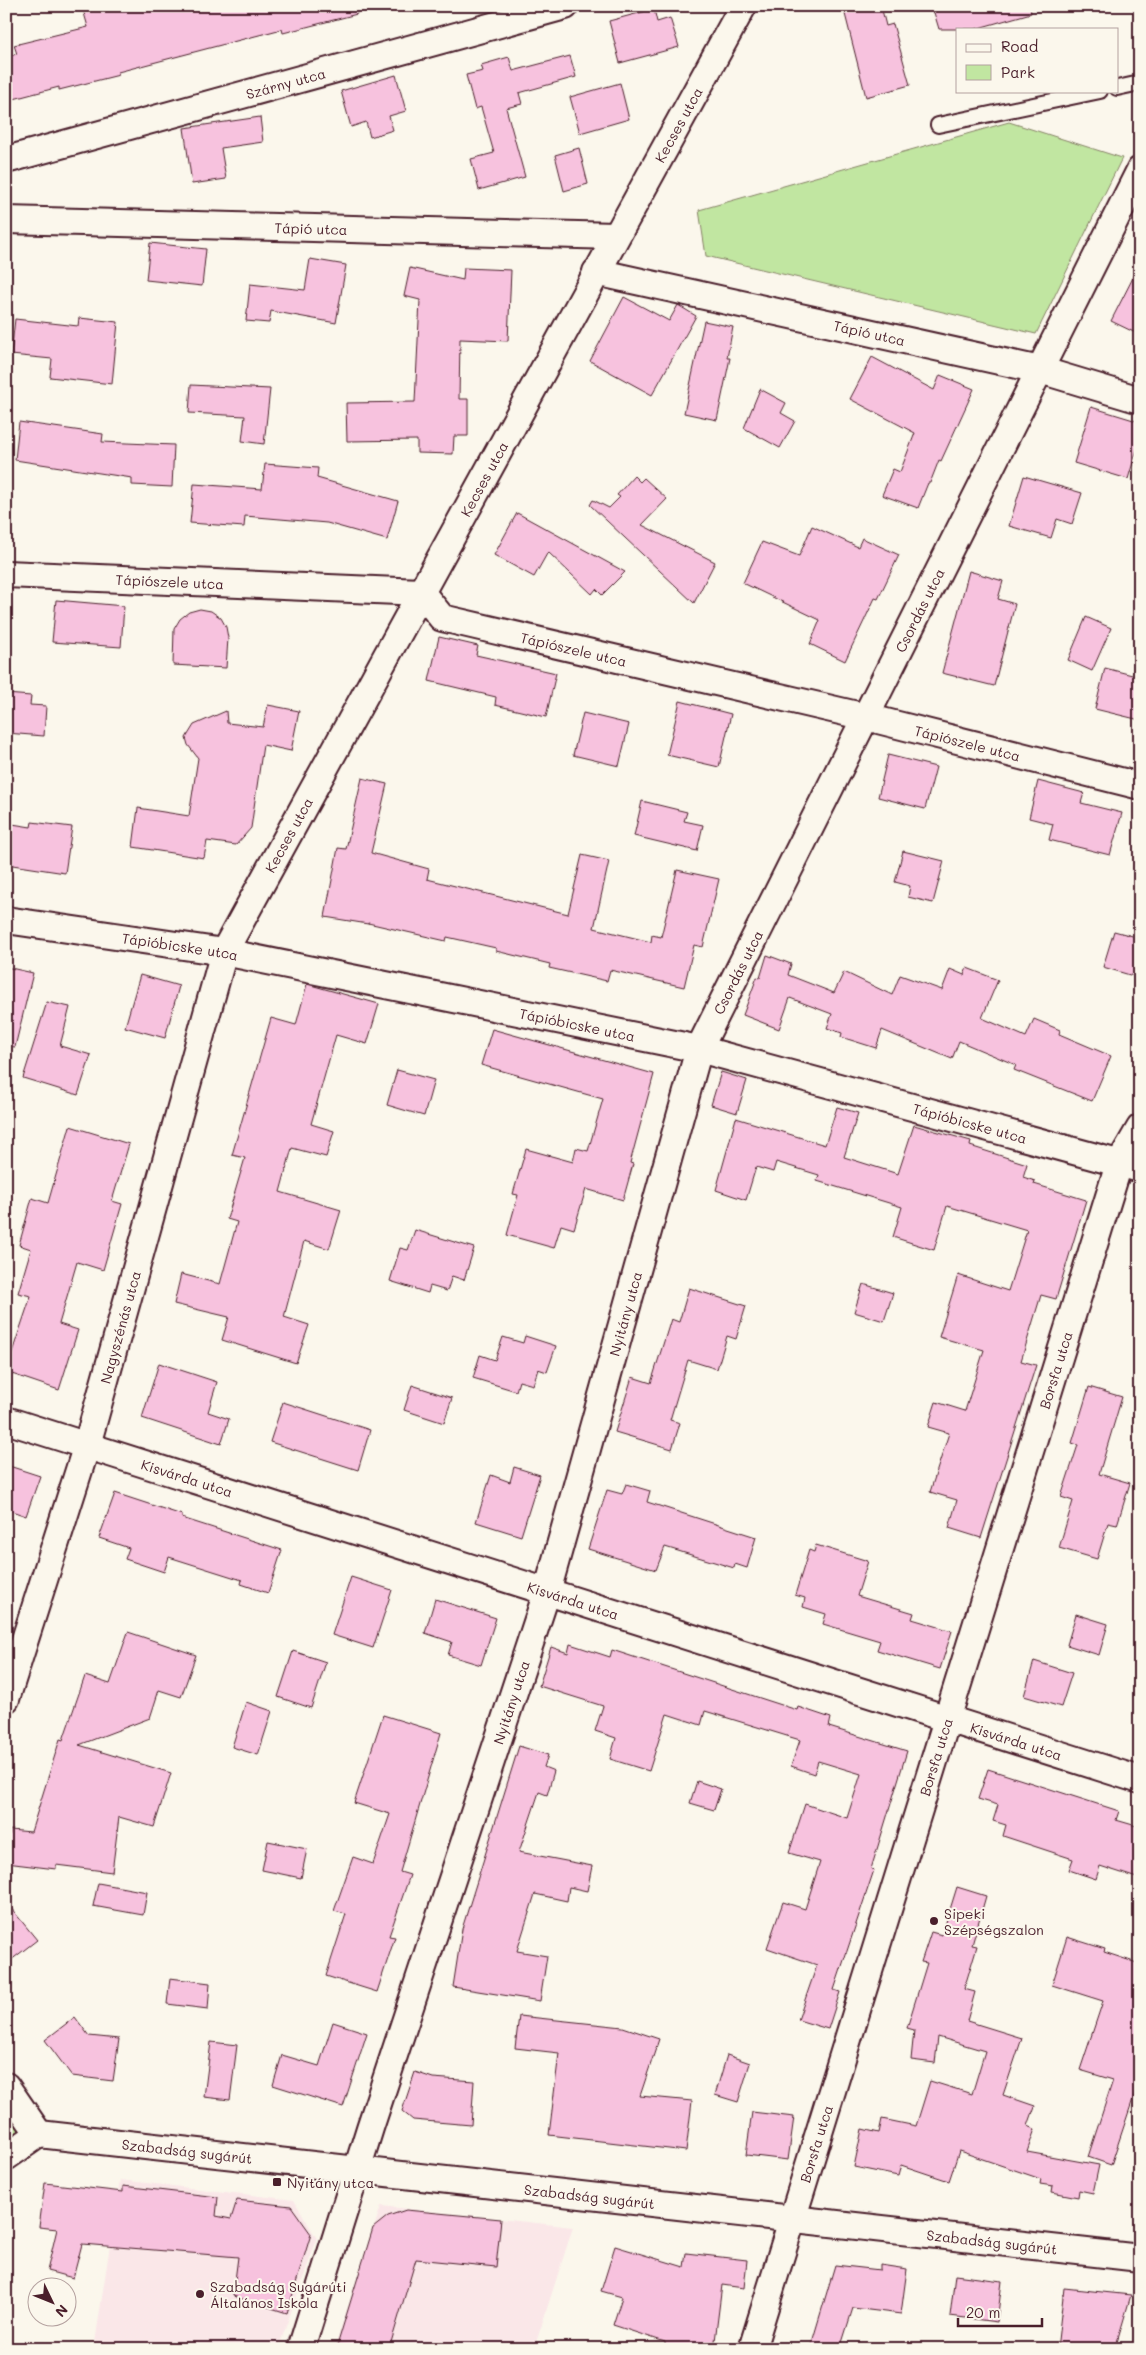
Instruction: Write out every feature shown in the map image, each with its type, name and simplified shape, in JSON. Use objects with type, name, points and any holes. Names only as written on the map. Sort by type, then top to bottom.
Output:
[{"type":"street","name":"Szárny utca","points":[[6,160],[565,6]]},
{"type":"street","name":"Kecses utca","points":[[224,952],[742,6]]},
{"type":"street","name":"Csordás utca","points":[[699,1050],[1140,170]]},
{"type":"street","name":"Tápió utca","points":[[6,220],[616,236]]},
{"type":"street","name":"Tápió utca","points":[[596,272],[1040,370],[1140,400]]},
{"type":"street","name":"Tápiószele utca","points":[[6,574],[421,592],[442,618],[866,717],[1140,786]]},
{"type":"street","name":"Tápióbicske utca","points":[[6,920],[224,952],[699,1050],[1130,1166]]},
{"type":"street","name":"Nagyszénás utca","points":[[6,1699],[87,1446],[224,952]]},
{"type":"street","name":"Nyitány utca","points":[[301,2349],[357,2169],[547,1592],[699,1050]]},
{"type":"street","name":"Borsfa utca","points":[[752,2349],[791,2218],[948,1719],[1130,1166],[1140,1128]]},
{"type":"street","name":"Kisvárda utca","points":[[6,1420],[1140,1780]]},
{"type":"street","points":[[6,2086],[39,2134],[6,2156]]},
{"type":"street","name":"Szabadság sugárút","points":[[39,2134],[1140,2258]]},
{"type":"lane","points":[[1118,88],[1140,83]]},
{"type":"lane","points":[[938,125],[1095,92]]},
{"type":"shaded area","name":"Szabadság Sugárúti Általános Iskola","points":[[120,2180],[294,2200],[317,2239],[278,2349],[94,2349]]},
{"type":"shaded area","name":"Szabadság Sugárúti Általános Iskola","points":[[381,2206],[573,2227],[534,2349],[334,2349]]},
{"type":"green space","points":[[1009,122],[1122,158],[1036,334],[706,256],[699,210]]},
{"type":"green space","points":[[6,2086],[39,2134],[6,2157]]},
{"type":"building","points":[[82,6],[356,6],[357,14],[283,33],[282,29],[118,72],[119,75],[59,90],[59,87],[6,101],[6,57],[17,54],[14,45],[88,27]]},
{"type":"building","points":[[843,6],[881,6],[886,26],[893,24],[910,85],[866,97]]},
{"type":"building","points":[[932,6],[1030,6],[1031,13],[978,28],[939,29]]},
{"type":"building","points":[[654,9],[657,22],[670,18],[679,47],[620,63],[609,21]]},
{"type":"building","points":[[570,56],[576,77],[519,93],[522,104],[506,108],[525,177],[479,190],[471,159],[494,153],[481,107],[475,109],[466,75],[483,71],[481,65],[509,57],[513,71]]},
{"type":"building","points":[[396,75],[406,111],[389,116],[393,130],[370,137],[366,122],[351,127],[341,91]]},
{"type":"building","points":[[620,83],[629,119],[580,133],[570,97]]},
{"type":"building","points":[[260,117],[263,142],[221,148],[226,179],[192,184],[184,128]]},
{"type":"building","points":[[579,148],[588,184],[564,191],[555,155]]},
{"type":"building","points":[[150,243],[206,249],[202,286],[146,280]]},
{"type":"building","points":[[310,259],[346,265],[336,323],[271,311],[269,323],[246,321],[250,284],[305,290]]},
{"type":"building","points":[[1140,264],[1140,335],[1111,321]]},
{"type":"building","points":[[410,268],[463,280],[464,268],[511,270],[508,341],[460,339],[459,399],[468,399],[468,436],[454,436],[453,454],[417,453],[417,440],[347,441],[346,403],[415,402],[420,300],[404,296]]},
{"type":"building","points":[[624,297],[669,321],[678,305],[696,316],[652,395],[590,361]]},
{"type":"building","points":[[79,318],[118,322],[112,384],[50,377],[52,359],[11,355],[15,319],[78,326]]},
{"type":"building","points":[[704,321],[733,327],[727,358],[730,358],[717,420],[684,413]]},
{"type":"building","points":[[872,357],[934,390],[940,375],[974,389],[941,461],[939,460],[930,483],[928,483],[918,508],[882,495],[893,469],[900,472],[915,433],[850,399]]},
{"type":"building","points":[[191,385],[270,389],[264,444],[242,441],[245,416],[189,413]]},
{"type":"building","points":[[760,389],[786,403],[781,413],[795,421],[780,448],[744,428]]},
{"type":"building","points":[[1091,407],[1140,422],[1140,439],[1128,479],[1074,463]]},
{"type":"building","points":[[19,422],[103,434],[102,442],[174,445],[172,487],[132,485],[132,478],[15,460]]},
{"type":"building","points":[[265,464],[318,468],[317,478],[398,501],[387,540],[327,523],[245,516],[244,527],[190,523],[194,484],[262,489]]},
{"type":"building","points":[[634,476],[640,482],[644,478],[667,499],[642,525],[715,562],[694,603],[590,505],[593,500],[609,508],[620,497],[617,495]]},
{"type":"building","points":[[1024,476],[1082,493],[1072,524],[1057,519],[1051,538],[1009,526]]},
{"type":"building","points":[[517,513],[625,572],[602,595],[596,589],[592,594],[548,552],[534,577],[494,555]]},
{"type":"building","points":[[812,526],[858,547],[862,538],[899,555],[878,599],[875,598],[845,661],[810,644],[820,620],[743,583],[762,542],[799,556]]},
{"type":"building","points":[[969,571],[1003,581],[998,599],[1015,604],[994,686],[942,673]]},
{"type":"building","points":[[56,600],[124,606],[121,647],[52,642]]},
{"type":"building","points":[[200,609],[211,611],[221,618],[226,627],[228,638],[226,668],[173,665],[174,629],[180,619],[189,612]]},
{"type":"building","points":[[1086,617],[1111,628],[1092,671],[1068,660]]},
{"type":"building","points":[[439,637],[478,646],[476,655],[556,673],[546,717],[495,705],[496,697],[429,681]]},
{"type":"building","points":[[1105,668],[1140,677],[1140,720],[1095,709]]},
{"type":"building","points":[[6,694],[31,696],[30,705],[46,706],[44,736],[6,733]]},
{"type":"building","points":[[680,701],[731,714],[719,767],[667,755]]},
{"type":"building","points":[[268,705],[299,711],[291,751],[263,745],[251,828],[236,845],[207,841],[204,858],[133,847],[138,808],[189,816],[198,758],[188,745],[186,738],[194,725],[226,711],[227,723],[263,727]]},
{"type":"building","points":[[583,713],[629,724],[619,766],[573,755]]},
{"type":"building","points":[[888,755],[936,767],[925,809],[878,797]]},
{"type":"building","points":[[362,778],[387,784],[371,853],[429,869],[427,879],[568,914],[582,855],[609,861],[594,928],[651,942],[652,935],[661,937],[677,870],[719,879],[703,947],[694,945],[684,987],[610,970],[607,981],[549,968],[550,964],[496,951],[496,948],[447,937],[446,941],[368,923],[325,917],[338,848],[346,849]]},
{"type":"building","points":[[1038,781],[1084,793],[1081,803],[1122,813],[1110,855],[1049,840],[1053,824],[1029,818]]},
{"type":"building","points":[[642,801],[687,812],[684,821],[703,825],[697,851],[634,836]]},
{"type":"building","points":[[32,822],[72,827],[65,873],[6,864],[6,823],[31,827]]},
{"type":"building","points":[[903,851],[944,861],[933,903],[908,897],[910,886],[895,882]]},
{"type":"building","points":[[1114,931],[1140,938],[1140,978],[1103,967]]},
{"type":"building","points":[[767,955],[791,964],[788,975],[834,993],[844,972],[892,995],[900,975],[942,990],[950,969],[964,975],[967,968],[998,980],[982,1018],[1026,1037],[1034,1019],[1060,1030],[1059,1034],[1111,1056],[1092,1101],[1014,1070],[1016,1065],[959,1041],[952,1059],[882,1030],[876,1048],[841,1037],[842,1033],[827,1028],[832,1014],[790,998],[779,1029],[743,1015],[757,977],[760,978]]},
{"type":"building","points":[[6,967],[33,973],[15,1047],[6,1046]]},
{"type":"building","points":[[140,975],[179,986],[165,1038],[125,1027]]},
{"type":"building","points":[[307,984],[379,1004],[367,1044],[336,1035],[311,1124],[334,1131],[326,1157],[292,1148],[280,1192],[341,1210],[329,1249],[304,1241],[284,1317],[309,1325],[296,1363],[222,1340],[229,1317],[174,1304],[181,1274],[220,1284],[237,1222],[227,1219],[245,1158],[232,1155],[271,1018],[296,1025]]},
{"type":"building","points":[[47,1002],[70,1007],[60,1046],[91,1055],[78,1095],[23,1078]]},
{"type":"building","points":[[492,1029],[654,1074],[630,1163],[633,1164],[623,1200],[586,1189],[574,1229],[561,1225],[554,1248],[507,1235],[518,1195],[513,1194],[526,1149],[573,1162],[576,1148],[588,1151],[603,1099],[481,1065]]},
{"type":"building","points":[[397,1070],[434,1080],[424,1116],[387,1105]]},
{"type":"building","points":[[721,1072],[747,1080],[737,1113],[711,1105]]},
{"type":"building","points":[[837,1107],[858,1113],[844,1157],[898,1174],[914,1125],[971,1141],[970,1146],[1027,1164],[1023,1177],[1035,1181],[1034,1184],[1086,1200],[1056,1299],[1041,1295],[1021,1361],[1036,1365],[981,1538],[949,1528],[957,1500],[930,1492],[949,1433],[928,1427],[936,1402],[965,1411],[984,1350],[939,1337],[958,1275],[1008,1291],[1027,1230],[947,1206],[934,1250],[893,1237],[902,1207],[817,1181],[819,1175],[776,1162],[773,1172],[756,1167],[746,1200],[716,1190],[736,1118],[825,1145]]},
{"type":"building","points":[[70,1126],[129,1144],[112,1201],[122,1204],[103,1270],[77,1262],[59,1324],[78,1330],[59,1390],[6,1372],[6,1370],[31,1296],[18,1293],[31,1249],[19,1245],[32,1198],[48,1203]]},
{"type":"building","points":[[415,1230],[474,1248],[464,1280],[452,1276],[447,1291],[430,1286],[428,1293],[390,1281],[400,1248],[408,1250]]},
{"type":"building","points":[[863,1284],[893,1293],[884,1321],[854,1312]]},
{"type":"building","points":[[689,1288],[746,1306],[736,1339],[727,1336],[717,1369],[688,1360],[670,1420],[680,1423],[672,1449],[615,1432],[632,1377],[651,1383],[671,1319],[679,1322]]},
{"type":"building","points":[[525,1336],[556,1346],[547,1372],[538,1369],[533,1385],[519,1381],[516,1391],[473,1378],[480,1355],[495,1360],[503,1337],[523,1343]]},
{"type":"building","points":[[159,1363],[217,1382],[208,1412],[229,1419],[221,1444],[142,1418]]},
{"type":"building","points":[[412,1385],[452,1398],[444,1423],[404,1410]]},
{"type":"building","points":[[1089,1387],[1122,1397],[1099,1474],[1130,1483],[1117,1525],[1108,1523],[1097,1559],[1059,1548],[1073,1501],[1061,1497],[1078,1445],[1072,1443]]},
{"type":"building","points":[[283,1402],[370,1430],[358,1470],[270,1442]]},
{"type":"building","points":[[6,1465],[40,1476],[26,1516],[6,1509]]},
{"type":"building","points":[[514,1467],[540,1475],[521,1536],[476,1522],[491,1475],[510,1482]]},
{"type":"building","points":[[626,1484],[650,1491],[647,1502],[756,1537],[747,1568],[735,1564],[734,1568],[665,1547],[656,1570],[588,1549],[607,1490],[622,1494]]},
{"type":"building","points":[[115,1493],[182,1515],[182,1518],[282,1550],[268,1593],[241,1584],[242,1580],[169,1557],[164,1572],[125,1559],[129,1548],[99,1538]]},
{"type":"building","points":[[816,1545],[868,1561],[857,1596],[914,1613],[912,1619],[952,1631],[940,1669],[877,1650],[880,1641],[823,1624],[826,1614],[803,1607],[805,1598],[795,1595],[809,1550],[814,1552]]},
{"type":"building","points":[[351,1577],[392,1590],[373,1648],[332,1635]]},
{"type":"building","points":[[435,1599],[496,1618],[481,1665],[448,1655],[452,1642],[425,1633]]},
{"type":"building","points":[[1076,1614],[1108,1624],[1099,1655],[1067,1645]]},
{"type":"building","points":[[128,1632],[196,1655],[181,1697],[159,1690],[150,1718],[79,1745],[171,1773],[154,1827],[119,1817],[112,1872],[56,1865],[56,1869],[6,1863],[10,1830],[31,1832],[60,1739],[63,1740],[85,1676],[110,1684]]},
{"type":"building","points":[[570,1644],[610,1657],[612,1650],[797,1710],[798,1707],[831,1718],[829,1727],[907,1751],[871,1869],[874,1870],[834,1990],[840,1992],[828,2029],[798,2020],[817,1965],[767,1948],[783,1902],[805,1909],[820,1862],[789,1853],[805,1804],[847,1818],[861,1774],[818,1761],[814,1774],[791,1766],[800,1740],[705,1711],[701,1725],[667,1714],[649,1771],[610,1759],[616,1738],[595,1731],[603,1706],[539,1686],[551,1647],[568,1653]]},
{"type":"building","points":[[293,1651],[326,1662],[311,1708],[278,1697]]},
{"type":"building","points":[[1034,1661],[1072,1673],[1061,1707],[1024,1696]]},
{"type":"building","points":[[246,1702],[272,1711],[258,1755],[232,1747]]},
{"type":"building","points":[[383,1715],[441,1733],[400,1872],[410,1875],[389,1936],[395,1937],[377,1992],[326,1976],[346,1914],[334,1911],[353,1857],[373,1864],[390,1814],[354,1803]]},
{"type":"building","points":[[519,1746],[548,1755],[544,1767],[554,1771],[547,1795],[539,1792],[519,1852],[592,1866],[587,1891],[569,1887],[567,1901],[535,1894],[517,1951],[547,1956],[540,2001],[453,1987],[462,1929]]},
{"type":"building","points":[[988,1769],[1119,1811],[1116,1820],[1140,1827],[1140,1879],[1100,1866],[1096,1879],[1069,1870],[1073,1859],[1003,1836],[1006,1825],[993,1821],[998,1805],[978,1799]]},
{"type":"building","points":[[697,1781],[721,1789],[714,1810],[690,1803]]},
{"type":"building","points":[[268,1841],[307,1849],[301,1878],[262,1870]]},
{"type":"building","points":[[98,1883],[147,1892],[143,1915],[93,1906]]},
{"type":"building","points":[[957,1887],[986,1896],[972,1945],[977,1946],[964,1989],[975,1992],[967,2021],[1022,2038],[1003,2095],[1035,2106],[1028,2126],[1035,2129],[1027,2152],[1099,2165],[1093,2193],[1079,2190],[1078,2197],[1052,2192],[1053,2186],[1040,2184],[1041,2179],[959,2151],[949,2181],[901,2165],[898,2176],[854,2167],[862,2129],[879,2133],[882,2119],[916,2126],[930,2081],[972,2094],[985,2051],[938,2037],[935,2063],[911,2060],[914,2030],[907,2028],[927,1963],[921,1962],[931,1932],[942,1935]]},
{"type":"building","points":[[6,1902],[37,1940],[6,1964]]},
{"type":"building","points":[[1067,1937],[1105,1949],[1104,1952],[1140,1964],[1140,2078],[1111,2165],[1088,2157],[1113,2080],[1080,2070],[1103,2001],[1052,1985]]},
{"type":"building","points":[[170,1978],[210,1983],[208,2009],[167,2004]]},
{"type":"building","points":[[519,2016],[623,2027],[659,2039],[640,2096],[692,2101],[686,2151],[549,2135],[559,2053],[515,2048]]},
{"type":"building","points":[[75,2017],[89,2036],[119,2039],[113,2081],[72,2076],[45,2040]]},
{"type":"building","points":[[333,2022],[367,2033],[343,2107],[273,2085],[282,2055],[319,2066]]},
{"type":"building","points":[[211,2042],[237,2045],[230,2100],[204,2097]]},
{"type":"building","points":[[727,2055],[750,2063],[738,2102],[715,2095]]},
{"type":"building","points":[[415,2072],[433,2078],[474,2081],[471,2125],[413,2120],[402,2111]]},
{"type":"building","points":[[752,2112],[794,2117],[788,2160],[746,2155]]},
{"type":"building","points":[[45,2183],[123,2192],[123,2186],[218,2197],[216,2216],[231,2219],[237,2200],[291,2206],[311,2234],[287,2313],[233,2296],[238,2257],[82,2244],[73,2278],[47,2271],[57,2229],[39,2227]]},
{"type":"building","points":[[406,2210],[501,2219],[496,2267],[416,2259],[389,2349],[336,2349],[373,2228],[388,2216]]},
{"type":"building","points":[[615,2246],[684,2267],[686,2253],[747,2260],[744,2288],[722,2285],[714,2349],[665,2346],[665,2342],[613,2325],[622,2297],[601,2291]]},
{"type":"building","points":[[835,2265],[880,2270],[880,2265],[907,2269],[901,2314],[853,2308],[840,2349],[810,2349]]},
{"type":"building","points":[[955,2275],[1002,2281],[997,2322],[950,2316]]},
{"type":"building","points":[[1064,2288],[1131,2295],[1115,2349],[1057,2349]]},
{"type":"place","name":"Sipeki Szépségszalon","points":[[934,1921]]},
{"type":"place","name":"Nyitány utca","points":[[277,2182]]},
{"type":"place","name":"Szabadság Sugárúti Általános Iskola","points":[[200,2294]]}]
